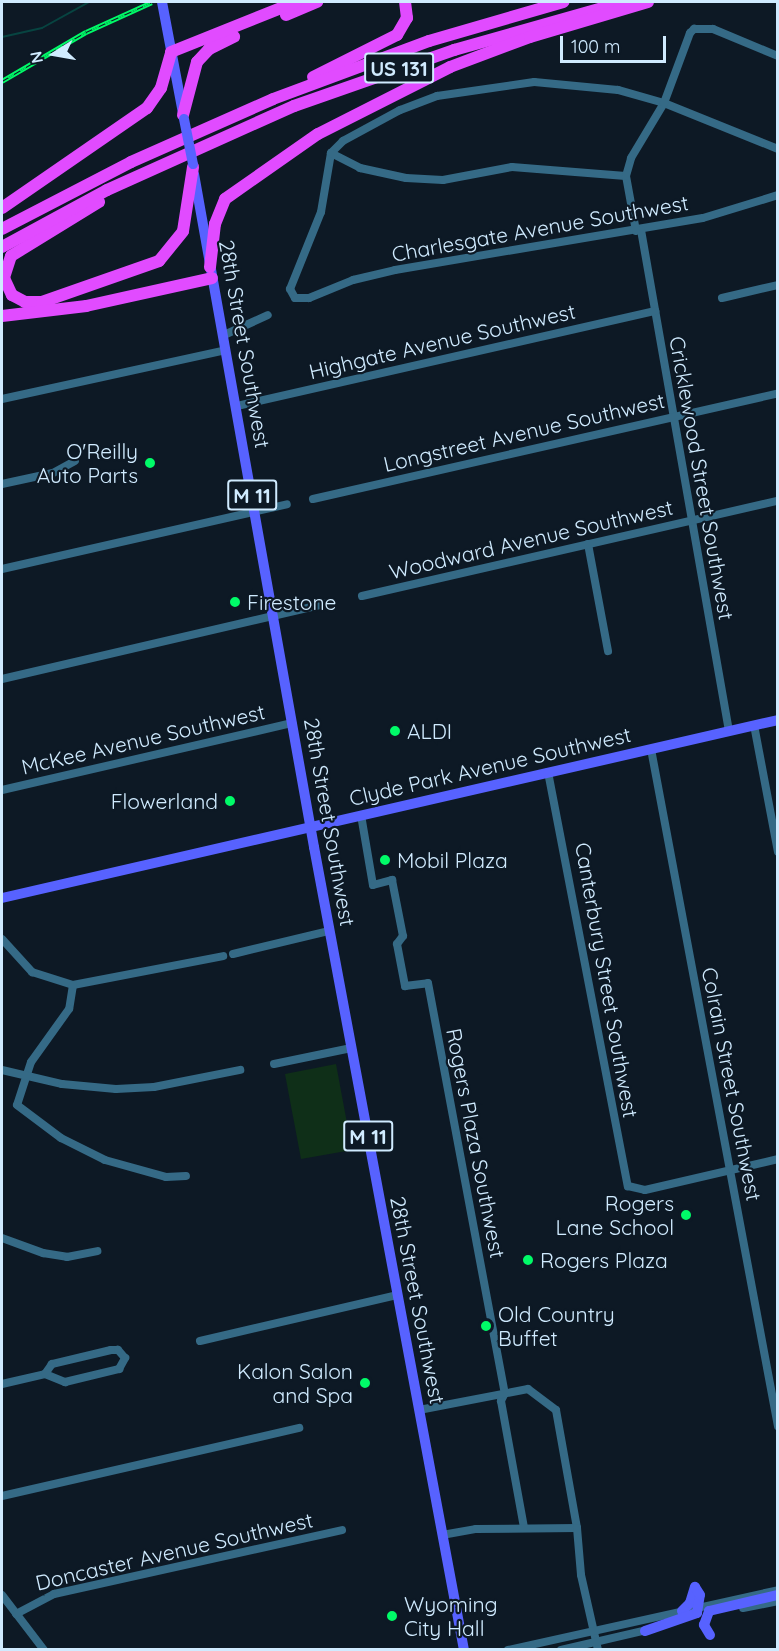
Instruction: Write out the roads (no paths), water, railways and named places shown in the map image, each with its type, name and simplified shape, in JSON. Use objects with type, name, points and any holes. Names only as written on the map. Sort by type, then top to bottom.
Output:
[{"type":"highway","points":[[2,208],[147,108],[161,88],[171,52],[296,2]]},
{"type":"highway","points":[[184,117],[191,74],[205,52],[317,2]]},
{"type":"highway","points":[[273,99],[393,39],[407,18],[405,2]]},
{"type":"highway","name":"US 131","points":[[2,229],[131,162],[273,99],[429,41],[563,2]]},
{"type":"highway","name":"US 131","points":[[2,247],[147,171],[347,86],[504,34],[624,2]]},
{"type":"highway","points":[[2,316],[86,306],[211,272],[214,224],[225,199],[318,134],[450,67],[530,37],[648,2]]},
{"type":"highway","points":[[147,171],[16,252],[4,273],[12,295],[25,302],[42,302],[159,261],[183,231],[193,166]]},
{"type":"main road","name":"28th Street Southwest","points":[[162,2],[237,405],[329,931],[464,1650]]},
{"type":"main road","name":"Clyde Park Avenue Southwest","points":[[2,898],[777,720]]},
{"type":"main road","points":[[682,1611],[690,1604],[695,1587],[716,1609],[710,1635],[693,1620]]},
{"type":"main road","points":[[645,1631],[694,1614],[699,1607],[699,1593]]},
{"type":"main road","points":[[705,1629],[705,1617],[710,1610],[777,1595]]},
{"type":"street","points":[[777,56],[713,29],[694,29],[686,38],[664,103],[631,158],[626,176],[522,167],[443,180],[406,178],[360,168],[331,153],[343,141],[400,110],[437,96],[501,84],[568,82],[618,90],[664,103],[777,149]]},
{"type":"street","name":"Charlesgate Avenue Southwest","points":[[331,153],[321,212],[290,285],[295,298],[309,298],[353,280],[395,270],[703,218],[777,195]]},
{"type":"street","name":"Cricklewood Street Southwest","points":[[626,176],[655,311],[729,731]]},
{"type":"street","points":[[722,298],[777,285]]},
{"type":"street","name":"Highgate Avenue Southwest","points":[[237,405],[655,311]]},
{"type":"street","points":[[224,335],[268,315]]},
{"type":"street","points":[[2,399],[226,350]]},
{"type":"street","name":"Longstreet Avenue Southwest","points":[[313,498],[777,393]]},
{"type":"street","points":[[2,484],[53,473],[75,460]]},
{"type":"street","name":"Woodward Avenue Southwest","points":[[362,596],[777,501]]},
{"type":"street","points":[[2,569],[287,504]]},
{"type":"street","points":[[588,544],[608,651]]},
{"type":"street","points":[[2,679],[273,618],[325,604]]},
{"type":"street","name":"McKee Avenue Southwest","points":[[2,790],[292,723]]},
{"type":"street","points":[[753,725],[777,852]]},
{"type":"street","name":"Colrain Street Southwest","points":[[651,749],[777,1426]]},
{"type":"street","name":"Canterbury Street Southwest","points":[[548,772],[593,996],[623,1175],[635,1190],[729,1170]]},
{"type":"street","name":"Rogers Plaza Southwest","points":[[361,815],[373,885],[392,880],[403,936],[397,944],[405,986],[428,983],[505,1393],[501,1401],[524,1528]]},
{"type":"street","points":[[233,954],[329,931]]},
{"type":"street","points":[[2,939],[15,958],[32,972],[73,985],[222,956]]},
{"type":"street","points":[[73,985],[69,1009],[38,1050],[24,1077],[17,1106],[61,1138],[117,1165],[166,1177],[186,1176]]},
{"type":"street","points":[[274,1064],[351,1048]]},
{"type":"street","points":[[2,1070],[24,1077],[116,1089],[154,1087],[240,1070]]},
{"type":"street","points":[[729,1170],[777,1159]]},
{"type":"street","points":[[2,1238],[43,1253],[67,1257],[97,1251]]},
{"type":"street","points":[[200,1341],[397,1295]]},
{"type":"street","points":[[2,1384],[45,1374],[65,1382],[118,1369],[125,1358],[118,1350],[111,1350],[52,1364],[45,1374]]},
{"type":"street","points":[[419,1410],[528,1389],[556,1410],[577,1528],[581,1575],[597,1646]]},
{"type":"street","points":[[2,1496],[299,1428]]},
{"type":"street","points":[[442,1535],[476,1528],[577,1528]]},
{"type":"street","name":"Doncaster Avenue Southwest","points":[[16,1614],[54,1594],[342,1530]]},
{"type":"street","points":[[561,1650],[597,1646],[645,1631],[705,1617],[716,1609],[777,1590]]},
{"type":"street","points":[[2,1595],[44,1650]]},
{"type":"street","points":[[508,1650],[699,1607],[716,1609],[777,1601]]},
{"type":"waterway","points":[[2,37],[42,28],[89,2]]},
{"type":"railway","points":[[2,81],[86,32],[152,2]]},
{"type":"place","name":"O'Reilly Auto Parts","points":[[150,463]]},
{"type":"place","name":"Firestone","points":[[235,602]]},
{"type":"place","name":"ALDI","points":[[395,731]]},
{"type":"place","name":"Flowerland","points":[[230,801]]},
{"type":"place","name":"Mobil Plaza","points":[[385,860]]},
{"type":"place","name":"Rogers Lane School","points":[[686,1215]]},
{"type":"place","name":"Rogers Plaza","points":[[528,1260]]},
{"type":"place","name":"Old Country Buffet","points":[[486,1326]]},
{"type":"place","name":"Kalon Salon and Spa","points":[[365,1383]]},
{"type":"place","name":"Wyoming City Hall","points":[[392,1616]]}]
